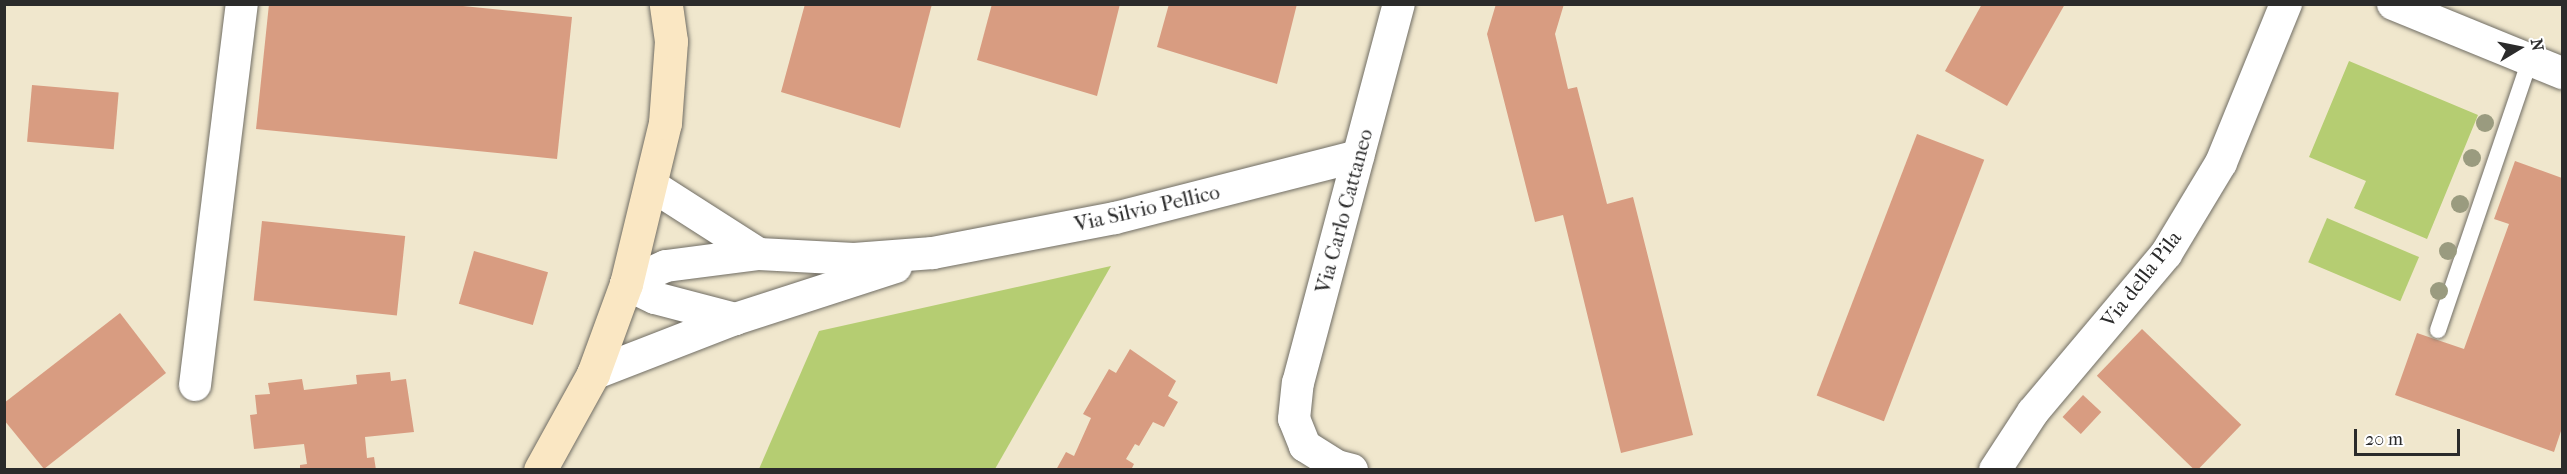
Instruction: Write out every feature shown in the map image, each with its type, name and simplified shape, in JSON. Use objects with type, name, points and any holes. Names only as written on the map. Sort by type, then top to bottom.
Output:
[{"type":"main road","points":[[540,470],[593,374],[609,338],[626,284],[665,123],[671,41],[666,4]]},
{"type":"street","points":[[195,385],[242,4]]},
{"type":"street","name":"Via Carlo Cattaneo","points":[[1352,470],[1337,466],[1305,446],[1294,419],[1298,383],[1399,4]]},
{"type":"street","name":"Via della Pila","points":[[1995,470],[2033,412],[2166,254],[2221,163],[2286,4]]},
{"type":"street","points":[[2393,4],[2529,62],[2562,73]]},
{"type":"street","name":"Via Silvio Pellico","points":[[626,284],[666,266],[759,254],[854,259],[933,253],[1115,218],[1359,156]]},
{"type":"street","name":"Via Silvio Pellico","points":[[651,185],[759,254]]},
{"type":"street","name":"Via Silvio Pellico","points":[[593,374],[735,318],[933,253]]},
{"type":"street","points":[[626,284],[655,298],[735,318]]},
{"type":"lane","points":[[2438,330],[2529,62]]},
{"type":"green space","points":[[2349,61],[2478,115],[2427,239],[2354,208],[2366,181],[2309,157]]},
{"type":"green space","points":[[2327,218],[2419,257],[2400,301],[2308,262]]},
{"type":"green space","points":[[1111,266],[995,469],[759,469],[819,331]]},
{"type":"building","points":[[269,4],[443,4],[572,17],[557,159],[256,129]]},
{"type":"building","points":[[805,4],[932,4],[900,128],[781,92]]},
{"type":"building","points":[[992,4],[1120,4],[1097,96],[977,60]]},
{"type":"building","points":[[1169,4],[1297,4],[1277,84],[1157,47]]},
{"type":"building","points":[[1496,4],[1564,4],[1555,34],[1568,89],[1577,87],[1607,204],[1633,197],[1693,435],[1621,453],[1563,215],[1535,222],[1487,34]]},
{"type":"building","points":[[1982,4],[2065,4],[2007,106],[1945,71]]},
{"type":"building","points":[[32,85],[119,93],[114,149],[27,142]]},
{"type":"building","points":[[1917,134],[1984,160],[1884,421],[1817,395]]},
{"type":"building","points":[[2515,161],[2562,178],[2562,428],[2554,452],[2395,395],[2417,333],[2464,349],[2509,224],[2494,219]]},
{"type":"building","points":[[262,221],[405,236],[397,316],[254,301]]},
{"type":"building","points":[[474,251],[548,272],[533,325],[459,304]]},
{"type":"building","points":[[120,313],[166,373],[44,469],[4,420],[4,403]]},
{"type":"building","points":[[2142,329],[2241,425],[2198,470],[2194,470],[2097,376]]},
{"type":"building","points":[[1130,349],[1176,381],[1168,396],[1178,402],[1164,427],[1153,422],[1139,446],[1135,444],[1126,459],[1134,464],[1131,470],[1056,470],[1066,452],[1074,456],[1091,418],[1083,414],[1109,369],[1116,373]]},
{"type":"building","points":[[390,372],[391,381],[406,379],[414,432],[365,437],[367,458],[374,457],[376,470],[300,470],[300,465],[307,464],[304,444],[254,449],[250,415],[257,414],[255,395],[270,394],[268,383],[302,379],[304,390],[357,384],[356,375]]},
{"type":"building","points":[[2083,395],[2101,412],[2081,434],[2063,417]]}]
